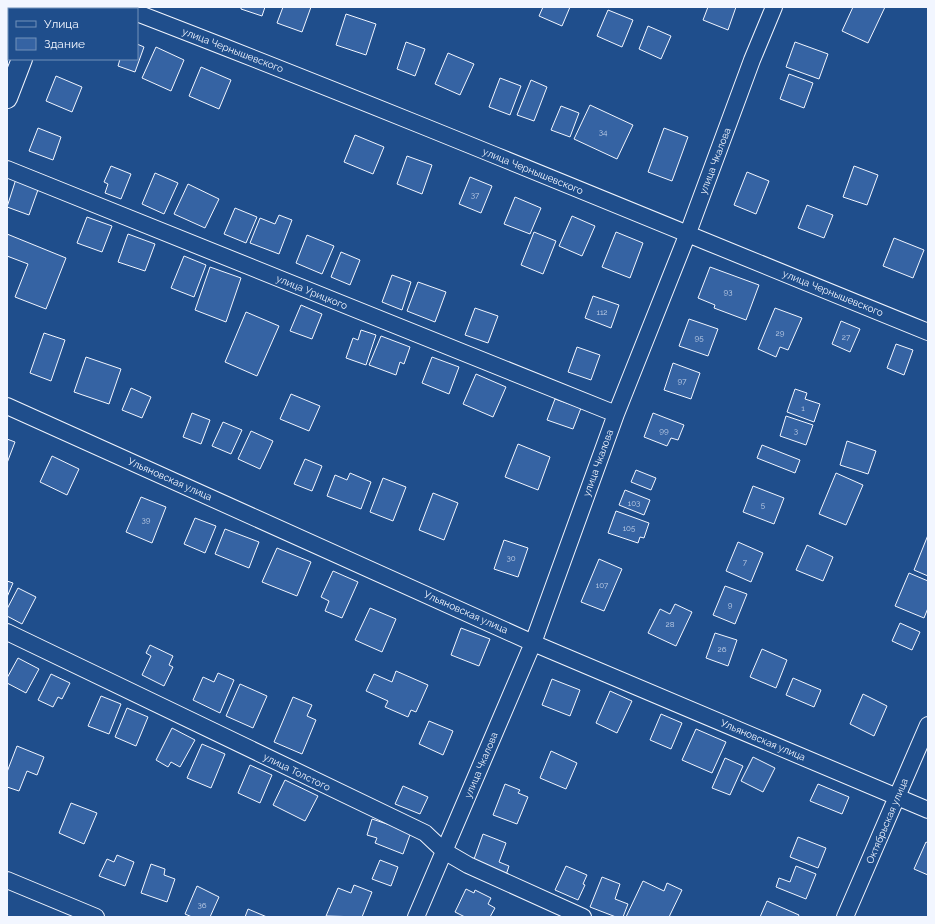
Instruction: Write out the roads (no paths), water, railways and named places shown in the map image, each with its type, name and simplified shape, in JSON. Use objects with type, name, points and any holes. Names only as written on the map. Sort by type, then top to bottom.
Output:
[{"type":"street","name":"улица Чкалова","points":[[416,917],[533,643],[616,414],[688,233],[752,60],[774,7]]},
{"type":"street","name":"улица Чернышевского","points":[[138,13],[256,59],[688,233],[928,332]]},
{"type":"street","points":[[7,98],[22,60]]},
{"type":"street","name":"улица Урицкого","points":[[7,169],[616,414]]},
{"type":"street","name":"Ульяновская улица","points":[[7,406],[533,643],[928,810]]},
{"type":"street","name":"улица Толстого","points":[[7,632],[425,833],[444,851],[468,865],[583,917]]},
{"type":"street","name":"Октябрьская улица","points":[[845,917],[928,725]]},
{"type":"street","points":[[7,880],[96,917]]}]
